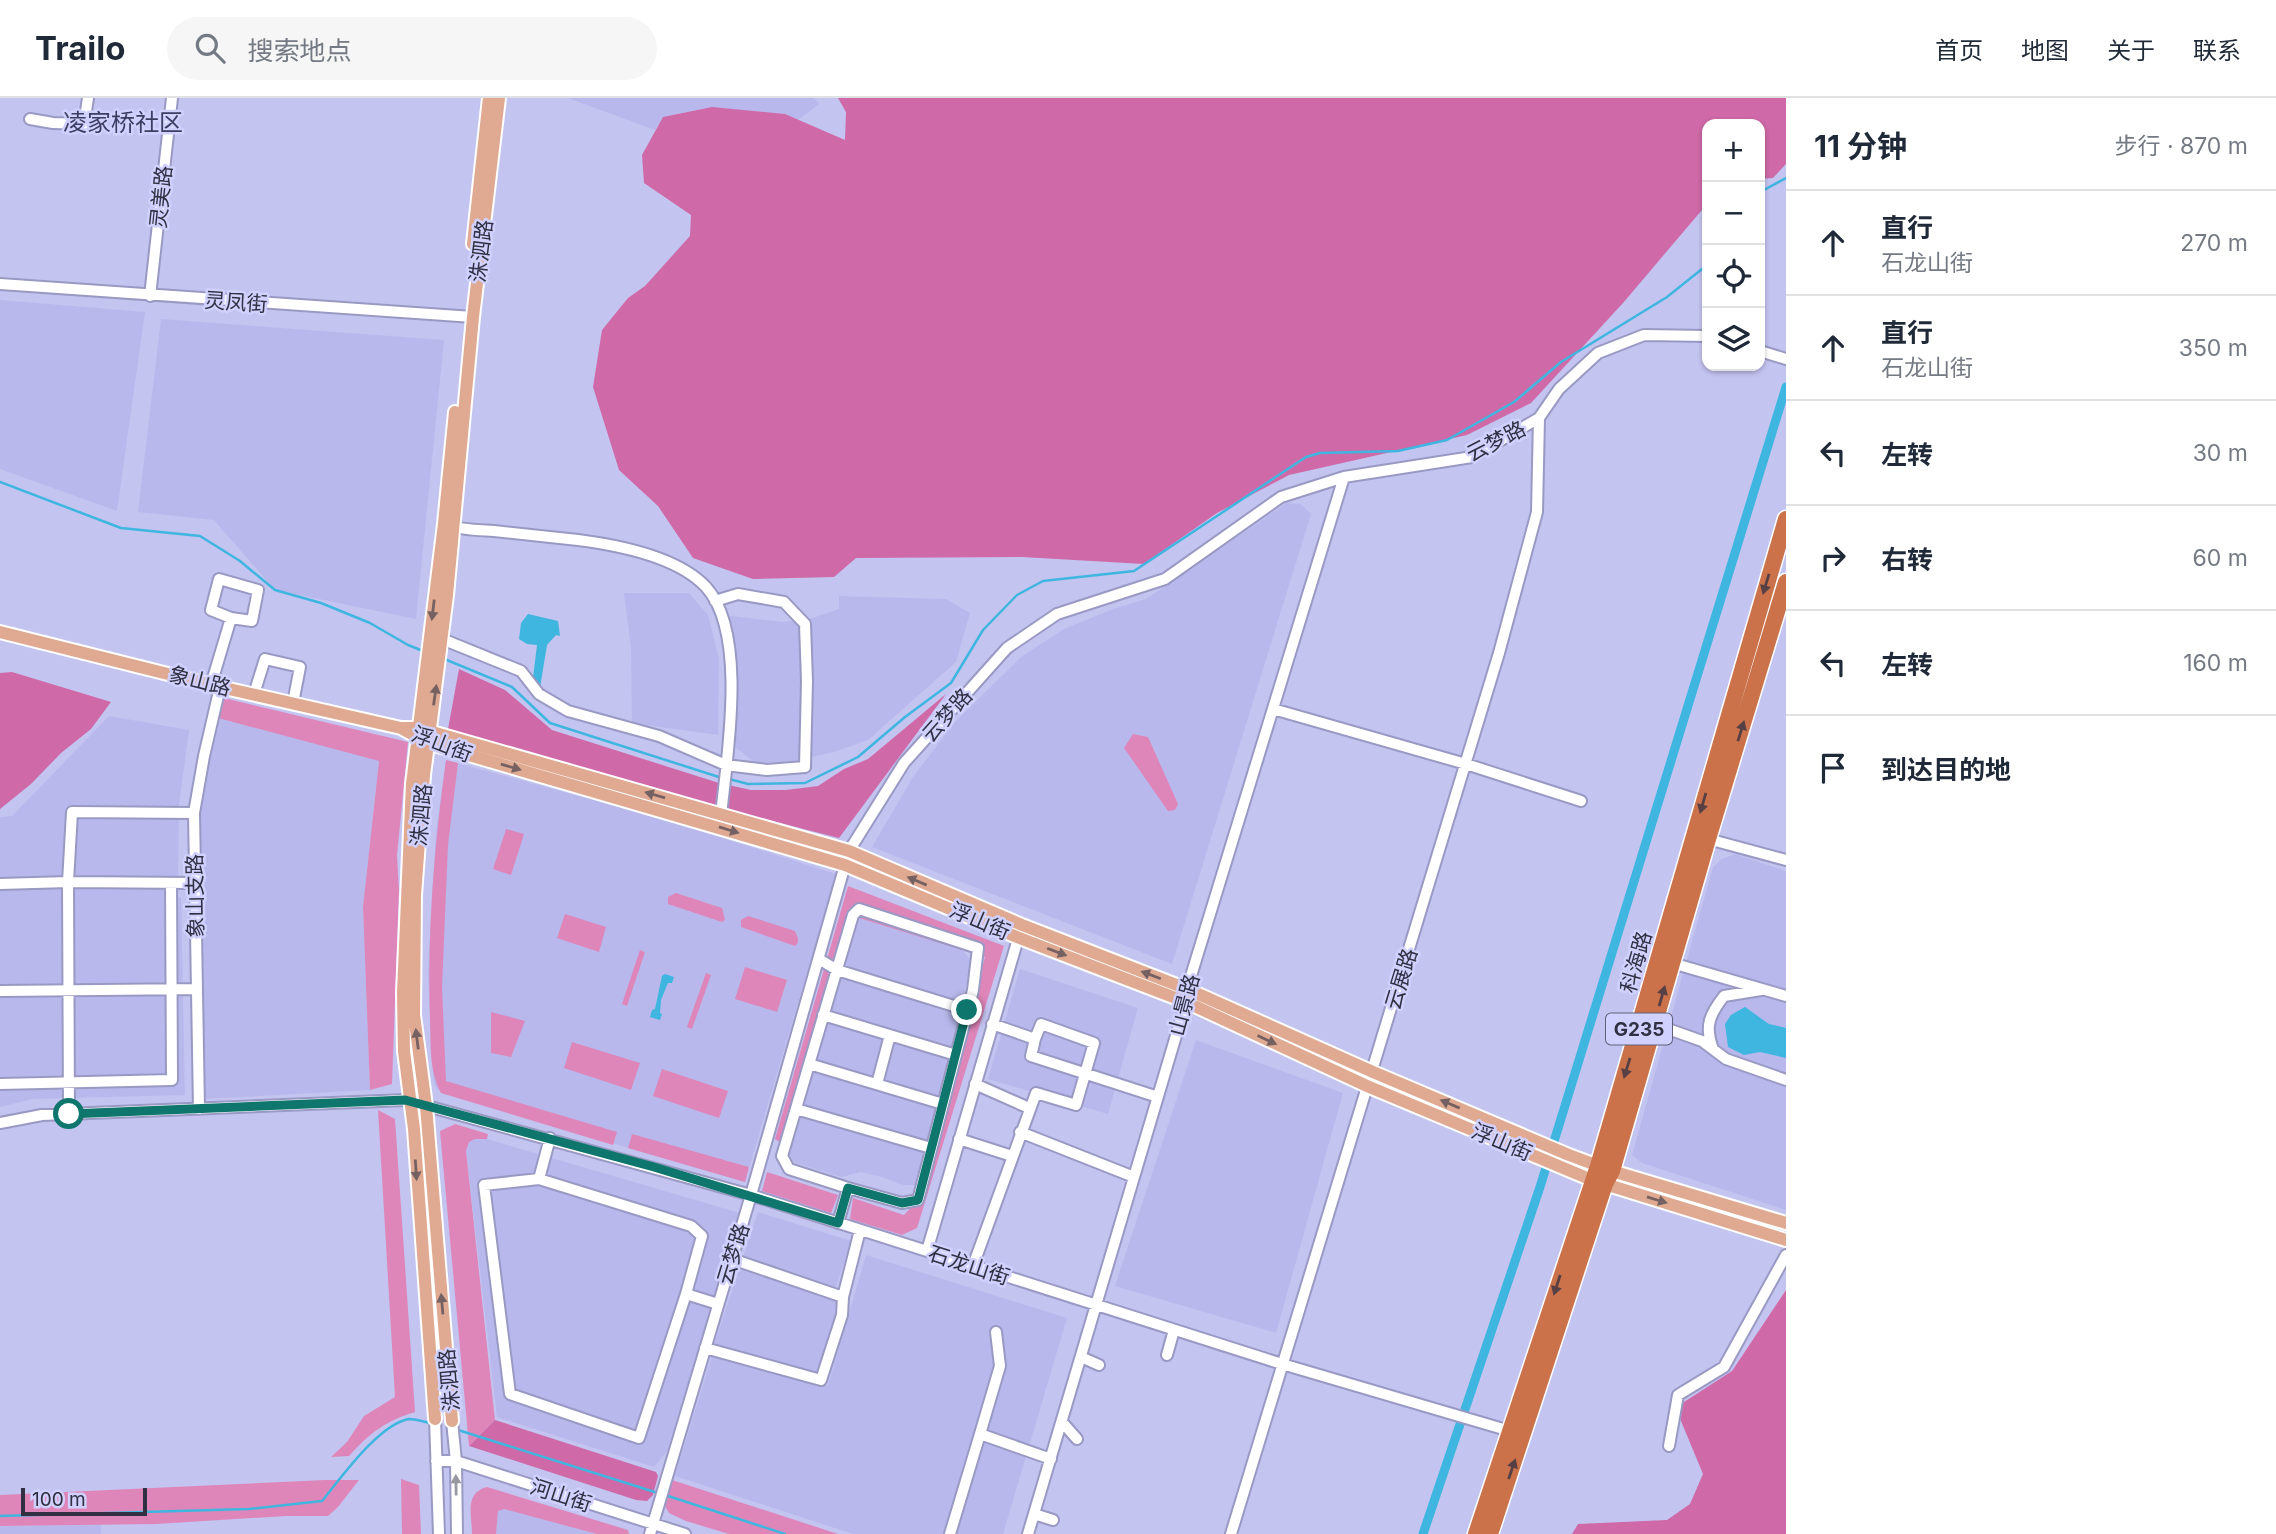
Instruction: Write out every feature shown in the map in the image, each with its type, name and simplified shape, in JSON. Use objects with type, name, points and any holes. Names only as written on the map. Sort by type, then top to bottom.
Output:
[{"type":"highway","name":"科海路","points":[[1490,1534],[1602,1175],[1786,519]]},
{"type":"highway","name":"科海路","points":[[1476,1534],[1654,1024],[1708,839],[1783,604],[1786,582]]},
{"type":"main road","name":"洙泗路","points":[[435,1429],[404,1051],[403,993],[408,852],[434,656],[489,98]]},
{"type":"main road","name":"洙泗路","points":[[469,317],[499,98]]},
{"type":"main road","name":"洙泗路","points":[[434,656],[442,639],[448,525]]},
{"type":"main road","name":"象山路","points":[[0,632],[216,686],[401,728]]},
{"type":"main road","name":"浮山街","points":[[401,728],[845,865],[1187,996],[1373,1072],[1569,1155],[1602,1175],[1786,1240]]},
{"type":"main road","name":"洙泗路","points":[[423,735],[415,895],[414,1015],[426,1107],[452,1421]]},
{"type":"main road","name":"浮山街","points":[[423,735],[849,851],[1019,931]]},
{"type":"main road","name":"浮山街","points":[[1187,996],[1367,1086],[1565,1169],[1602,1175],[1786,1223]]},
{"type":"street","points":[[30,118],[53,123],[84,124],[88,98]]},
{"type":"street","name":"灵美路","points":[[150,296],[172,98]]},
{"type":"street","name":"灵凤街","points":[[0,284],[469,317]]},
{"type":"street","name":"云梦路","points":[[651,1529],[751,1195],[849,851],[904,763],[1007,648],[1057,614],[1165,579],[1281,496],[1344,477],[1472,457],[1539,418],[1559,389],[1598,353],[1644,335],[1702,336]]},
{"type":"street","name":"云展路","points":[[1231,1534],[1499,653],[1537,512],[1539,418]]},
{"type":"street","name":"山景路","points":[[1028,1534],[1344,477]]},
{"type":"street","points":[[448,525],[610,544],[640,552],[686,571],[705,587],[720,608],[732,684],[721,815]]},
{"type":"street","points":[[219,579],[258,590],[252,621],[231,618],[211,610],[219,579]]},
{"type":"street","points":[[442,639],[521,671],[539,694],[568,711],[659,736],[725,774],[805,767],[805,624],[784,602],[738,594],[715,601]]},
{"type":"street","name":"象山支路","points":[[198,1109],[194,813],[231,618]]},
{"type":"street","points":[[254,694],[265,659],[300,667],[293,703]]},
{"type":"street","points":[[1273,709],[1465,764],[1581,801]]},
{"type":"street","points":[[69,1114],[68,882],[72,811],[194,813]]},
{"type":"street","points":[[1708,839],[1786,860]]},
{"type":"street","points":[[0,1084],[172,1080],[171,883]]},
{"type":"street","points":[[0,884],[195,883]]},
{"type":"street","points":[[859,909],[978,948],[973,990],[918,1200],[902,1203],[789,1169],[782,1156],[837,970],[853,915],[859,909]]},
{"type":"street","points":[[927,1251],[1019,931]]},
{"type":"street","points":[[819,959],[837,970],[967,1010]]},
{"type":"street","points":[[1672,963],[1786,996]]},
{"type":"street","points":[[0,991],[197,989]]},
{"type":"street","points":[[1713,1049],[1708,1038],[1710,1013],[1724,996],[1763,990]]},
{"type":"street","points":[[823,1015],[956,1055]]},
{"type":"street","points":[[992,1024],[1035,1039]]},
{"type":"street","points":[[973,1266],[1036,1093],[1076,1105],[1086,1073],[1094,1043],[1041,1024],[1031,1056],[1086,1073],[1158,1097]]},
{"type":"street","points":[[1654,1024],[1702,1041],[1726,1059],[1786,1080]]},
{"type":"street","points":[[877,1084],[890,1035]]},
{"type":"street","points":[[809,1064],[943,1104]]},
{"type":"street","points":[[975,1084],[1029,1108]]},
{"type":"street","points":[[0,1123],[18,1118],[69,1114],[370,1101],[410,1102]]},
{"type":"street","name":"石龙山街","points":[[410,1102],[550,1138],[751,1195],[1282,1364],[1510,1431]]},
{"type":"street","points":[[796,1109],[931,1148]]},
{"type":"street","points":[[1020,1132],[1134,1177]]},
{"type":"street","points":[[539,1179],[550,1138]]},
{"type":"street","points":[[959,1139],[1012,1156]]},
{"type":"street","points":[[539,1179],[691,1226],[702,1236],[639,1438],[510,1394],[484,1185],[539,1179]]},
{"type":"street","points":[[838,1223],[848,1188]]},
{"type":"street","points":[[705,1348],[821,1380],[842,1315],[860,1230]]},
{"type":"street","points":[[1669,1446],[1678,1395],[1724,1367],[1786,1255]]},
{"type":"street","points":[[732,1259],[844,1297]]},
{"type":"street","points":[[686,1294],[718,1304]]},
{"type":"street","points":[[1167,1355],[1174,1330]]},
{"type":"street","points":[[950,1534],[1000,1366],[996,1332]]},
{"type":"street","points":[[1081,1357],[1099,1365]]},
{"type":"street","name":"洙泗路","points":[[452,1421],[456,1461],[457,1534]]},
{"type":"street","points":[[1062,1422],[1077,1439]]},
{"type":"street","name":"洙泗路","points":[[435,1429],[439,1534]]},
{"type":"street","points":[[980,1434],[1051,1459]]},
{"type":"street","name":"河山街","points":[[436,1461],[456,1461],[651,1529],[685,1534]]},
{"type":"street","points":[[1034,1514],[1053,1520]]},
{"type":"shaded area","points":[[568,98],[814,98],[819,104],[798,120],[712,107],[663,117],[655,130]]},
{"type":"shaded area","points":[[838,98],[1786,98],[1786,164],[1773,178],[1765,179],[1765,119],[1702,119],[1702,210],[1623,303],[1531,403],[1467,435],[1289,475],[1217,513],[1144,564],[1022,557],[856,558],[834,577],[753,579],[693,558],[658,506],[619,470],[593,387],[602,330],[628,298],[645,286],[690,236],[691,215],[644,183],[642,155],[663,117],[712,107],[785,114],[845,140],[846,112]]},
{"type":"shaded area","points":[[0,300],[145,312],[117,511],[0,469]]},
{"type":"shaded area","points":[[161,319],[444,340],[416,619],[275,590],[214,520],[138,512]]},
{"type":"shaded area","points":[[1287,503],[1301,504],[1311,514],[1172,964],[872,847],[913,777],[954,723],[1021,657],[1064,629],[1146,599]]},
{"type":"shaded area","points":[[624,593],[689,593],[708,615],[719,658],[718,735],[632,723],[631,648]]},
{"type":"shaded area","points":[[839,596],[946,599],[970,613],[956,662],[868,740],[796,761],[756,763],[736,748],[730,616],[783,622],[813,618],[839,609]]},
{"type":"shaded area","points":[[528,614],[558,621],[560,636],[556,635],[547,645],[539,694],[532,686],[537,645],[527,644],[519,639],[521,623]]},
{"type":"shaded area","points":[[459,669],[505,690],[552,730],[719,783],[751,790],[818,786],[844,769],[868,759],[946,694],[839,838],[729,810],[448,729]]},
{"type":"shaded area","points":[[12,672],[111,702],[91,729],[0,809],[0,673]]},
{"type":"shaded area","points":[[224,698],[408,742],[397,856],[399,890],[392,1084],[370,1090],[363,907],[379,761],[218,718]]},
{"type":"shaded area","points":[[109,716],[189,730],[179,805],[178,882],[0,882],[0,817],[12,816]]},
{"type":"shaded area","points":[[218,718],[379,760],[363,907],[370,1090],[204,1099],[199,811]]},
{"type":"shaded area","points":[[1133,734],[1148,737],[1178,804],[1175,810],[1168,811],[1124,748]]},
{"type":"shaded area","points":[[446,760],[660,818],[836,874],[745,1182],[441,1093],[435,1086],[428,970],[436,832]]},
{"type":"shaded area","points":[[446,760],[458,763],[448,845],[442,987],[446,1081],[617,1132],[613,1145],[441,1093],[437,1084],[431,1049],[429,988],[435,857]]},
{"type":"shaded area","points":[[506,829],[524,834],[511,875],[493,869]]},
{"type":"shaded area","points":[[1735,854],[1786,871],[1786,1210],[1642,1163],[1632,1155],[1713,867],[1722,859]]},
{"type":"shaded area","points":[[848,886],[1004,946],[917,1228],[902,1235],[850,1219],[853,1198],[904,1215],[921,1197],[985,957],[859,918],[789,1148],[775,1139]]},
{"type":"shaded area","points":[[157,887],[181,898],[185,1095],[33,1099],[0,1107],[0,889]]},
{"type":"shaded area","points":[[676,893],[722,908],[725,920],[722,922],[668,904],[668,897]]},
{"type":"shaded area","points":[[565,914],[606,927],[599,952],[557,938]]},
{"type":"shaded area","points":[[748,916],[795,931],[798,942],[795,946],[741,927],[741,920]]},
{"type":"shaded area","points":[[859,918],[961,949],[972,961],[919,1185],[903,1185],[861,1172],[841,1177],[794,1162],[788,1153]]},
{"type":"shaded area","points":[[640,950],[645,952],[627,1006],[622,1004]]},
{"type":"shaded area","points":[[745,967],[787,980],[777,1012],[735,999]]},
{"type":"shaded area","points":[[1020,969],[1138,1008],[1108,1114],[988,1079]]},
{"type":"shaded area","points":[[706,973],[711,975],[692,1029],[687,1027]]},
{"type":"shaded area","points":[[665,974],[674,977],[672,983],[668,983],[661,1000],[660,1020],[650,1017],[655,1009],[662,976]]},
{"type":"shaded area","points":[[1745,1007],[1769,1024],[1786,1028],[1786,1058],[1760,1052],[1744,1055],[1728,1047],[1725,1024],[1731,1015]]},
{"type":"shaded area","points":[[491,1012],[525,1021],[511,1057],[491,1053]]},
{"type":"shaded area","points":[[1196,1040],[1343,1093],[1276,1333],[1115,1286]]},
{"type":"shaded area","points":[[572,1042],[640,1063],[631,1090],[564,1068]]},
{"type":"shaded area","points":[[662,1069],[728,1091],[719,1118],[653,1096]]},
{"type":"shaded area","points":[[378,1110],[395,1119],[415,1412],[378,1429],[349,1456],[331,1457],[347,1442],[364,1416],[395,1397]]},
{"type":"shaded area","points":[[455,1124],[488,1134],[487,1139],[469,1142],[466,1151],[495,1420],[469,1446],[440,1131]]},
{"type":"shaded area","points":[[632,1134],[749,1167],[745,1182],[628,1148]]},
{"type":"shaded area","points":[[487,1139],[740,1213],[667,1451],[654,1467],[497,1417],[466,1151],[469,1142]]},
{"type":"shaded area","points":[[767,1172],[838,1195],[831,1213],[762,1191]]},
{"type":"shaded area","points":[[758,1212],[851,1241],[835,1290],[842,1315],[821,1380],[714,1345]]},
{"type":"shaded area","points":[[866,1255],[1067,1318],[1003,1534],[853,1534],[675,1476],[713,1353],[828,1386]]},
{"type":"shaded area","points":[[1786,1290],[1786,1534],[1572,1534],[1578,1524],[1667,1520],[1690,1504],[1703,1474],[1681,1421],[1681,1404],[1732,1371]]},
{"type":"shaded area","points":[[495,1420],[656,1472],[658,1476],[653,1495],[647,1501],[636,1500],[469,1446]]},
{"type":"shaded area","points":[[401,1479],[419,1485],[421,1534],[402,1534]]},
{"type":"shaded area","points":[[359,1480],[328,1516],[156,1524],[0,1526],[0,1495]]},
{"type":"shaded area","points":[[672,1480],[838,1534],[729,1534],[686,1521],[669,1513],[665,1506]]},
{"type":"shaded area","points":[[487,1487],[628,1530],[629,1534],[597,1534],[504,1509],[498,1511],[496,1534],[472,1534],[472,1499]]},
{"type":"shaded area","points":[[503,1509],[597,1534],[496,1534],[498,1511]]},
{"type":"shaded area","points":[[101,1525],[101,1534],[0,1534],[0,1526]]},
{"type":"waterway","points":[[1765,189],[1786,178]]},
{"type":"waterway","points":[[729,779],[748,784],[805,783],[858,757],[951,683],[983,630],[1017,595],[1043,581],[1134,571],[1306,457],[1320,453],[1398,451],[1447,440],[1514,402],[1561,362],[1667,297],[1702,269]]},
{"type":"waterway","points":[[1423,1534],[1540,1187],[1786,387]]},
{"type":"waterway","points":[[0,482],[121,528],[200,536],[240,561],[275,590],[321,603],[370,623],[423,651]]},
{"type":"waterway","points":[[442,658],[512,687],[550,723],[722,778]]},
{"type":"waterway","points":[[0,1516],[249,1509],[322,1501],[361,1453],[385,1431],[409,1419],[431,1423]]},
{"type":"waterway","points":[[458,1430],[658,1493]]},
{"type":"waterway","points":[[665,1495],[785,1534]]},
{"type":"district","name":"凌家桥社区","points":[[123,122]]},
{"type":"route","points":[[69,1114],[405,1100],[654,1167],[838,1223],[848,1188],[902,1203],[918,1200],[967,1010]]}]
